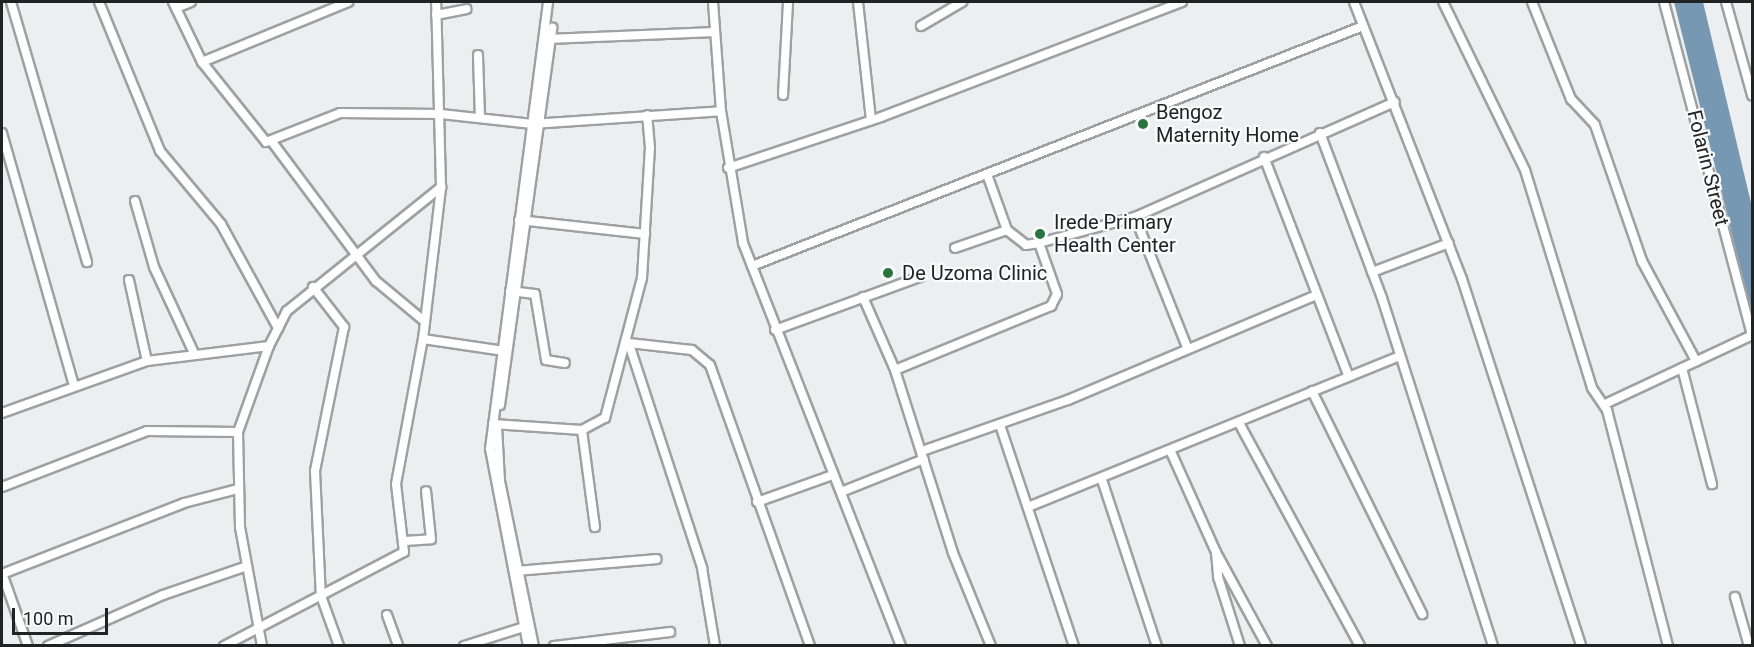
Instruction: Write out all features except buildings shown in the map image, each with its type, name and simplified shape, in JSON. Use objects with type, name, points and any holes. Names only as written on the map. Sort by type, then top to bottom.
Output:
[{"type":"street","points":[[11,2],[87,262]]},
{"type":"street","points":[[99,2],[160,151],[221,224],[278,328]]},
{"type":"street","points":[[191,2],[174,5],[202,62],[262,139],[273,143],[353,252],[423,320]]},
{"type":"street","points":[[202,62],[348,2]]},
{"type":"street","points":[[224,645],[404,552],[405,541],[396,484],[423,339],[423,320],[441,187],[441,114],[436,2]]},
{"type":"street","points":[[548,2],[548,39]]},
{"type":"street","points":[[528,645],[494,483],[495,424],[510,292],[554,2]]},
{"type":"street","points":[[713,2],[720,111],[728,168],[752,266],[775,330],[901,645]]},
{"type":"street","points":[[783,95],[788,2]]},
{"type":"street","points":[[858,2],[872,120]]},
{"type":"street","points":[[921,26],[962,2]]},
{"type":"street","points":[[728,168],[872,120],[1182,2]]},
{"type":"street","points":[[1354,2],[1449,243],[1581,645]]},
{"type":"street","points":[[1443,2],[1525,170],[1592,388],[1605,404],[1668,645]]},
{"type":"street","points":[[1532,2],[1571,99],[1595,124],[1642,261],[1696,361]]},
{"type":"street","name":"Folarin Street","points":[[1664,2],[1752,334]]},
{"type":"street","points":[[1726,2],[1752,95]]},
{"type":"street","points":[[436,15],[466,9]]},
{"type":"street","points":[[752,266],[988,177],[1363,26]]},
{"type":"street","points":[[548,39],[715,32]]},
{"type":"street","points":[[478,55],[480,118]]},
{"type":"street","points":[[988,177],[1007,230],[1026,245],[1039,243],[1135,217],[1264,157],[1395,102]]},
{"type":"street","points":[[273,143],[321,116],[441,114],[536,123],[720,111]]},
{"type":"street","points":[[495,424],[582,430],[605,418],[629,343],[645,234],[646,115]]},
{"type":"street","points":[[2,133],[74,386]]},
{"type":"street","points":[[1320,133],[1372,272],[1493,645]]},
{"type":"street","points":[[1264,157],[1348,375]]},
{"type":"street","points":[[262,645],[256,628],[238,489],[238,432],[269,346],[287,311],[353,252],[441,187]]},
{"type":"street","points":[[135,201],[154,267],[194,353]]},
{"type":"street","points":[[1135,217],[1187,347]]},
{"type":"street","points":[[521,220],[645,234]]},
{"type":"street","points":[[955,248],[1007,230]]},
{"type":"street","points":[[895,370],[1051,306],[1057,294],[1039,243]]},
{"type":"street","points":[[1372,272],[1449,243]]},
{"type":"street","points":[[775,330],[920,277]]},
{"type":"street","points":[[129,280],[147,361]]},
{"type":"street","points":[[313,287],[344,327],[315,471],[321,596],[339,645]]},
{"type":"street","points":[[510,292],[535,294],[546,360],[565,363]]},
{"type":"street","points":[[841,492],[923,455],[1317,295]]},
{"type":"street","points":[[862,297],[895,370],[953,553],[991,645]]},
{"type":"street","points":[[1605,404],[1752,334]]},
{"type":"street","points":[[423,339],[503,351]]},
{"type":"street","points":[[629,343],[702,354],[810,645]]},
{"type":"street","points":[[629,343],[702,568],[715,645]]},
{"type":"street","points":[[2,413],[147,361],[194,353],[214,356],[269,346]]},
{"type":"street","points":[[1028,507],[1172,452],[1348,375],[1400,356]]},
{"type":"street","points":[[1682,368],[1712,484]]},
{"type":"street","points":[[1312,391],[1422,614]]},
{"type":"street","points":[[1239,423],[1360,645]]},
{"type":"street","points":[[495,424],[500,481],[534,645]]},
{"type":"street","points":[[1000,424],[1074,645]]},
{"type":"street","points":[[582,430],[595,527]]},
{"type":"street","points":[[2,487],[147,431],[238,432]]},
{"type":"street","points":[[1172,452],[1215,552],[1268,645]]},
{"type":"street","points":[[758,502],[833,475]]},
{"type":"street","points":[[1102,480],[1157,645]]},
{"type":"street","points":[[28,645],[2,573],[184,503],[238,489]]},
{"type":"street","points":[[405,541],[431,539],[426,491]]},
{"type":"street","points":[[1215,552],[1240,645]]},
{"type":"street","points":[[517,571],[656,559]]},
{"type":"street","points":[[48,645],[163,595],[247,566]]},
{"type":"street","points":[[1735,597],[1749,645]]},
{"type":"street","points":[[387,615],[398,645]]},
{"type":"street","points":[[464,645],[524,627]]},
{"type":"street","points":[[554,645],[670,632]]},
{"type":"water","points":[[1674,2],[1703,2],[1752,207],[1752,314]]},
{"type":"place","name":"Bengoz Maternity Home","points":[[1143,124]]},
{"type":"place","name":"Irede Primary Health Center","points":[[1040,234]]},
{"type":"place","name":"De Uzoma Clinic","points":[[888,273]]}]
